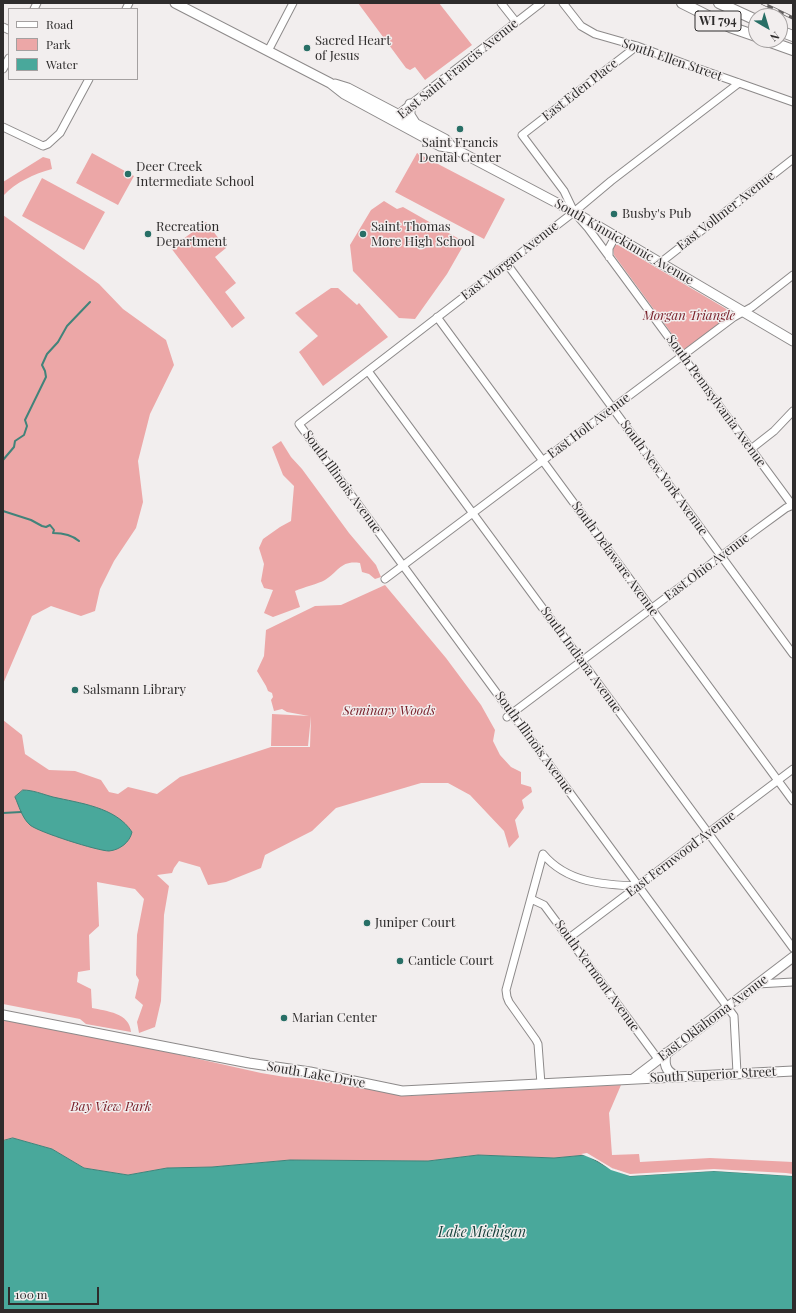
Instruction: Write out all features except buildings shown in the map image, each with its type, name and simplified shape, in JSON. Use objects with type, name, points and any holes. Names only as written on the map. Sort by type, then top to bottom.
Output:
[{"type":"main road","name":"WI 794","points":[[682,3],[730,27],[748,33]]},
{"type":"main road","name":"WI 794","points":[[719,3],[748,16]]},
{"type":"street","name":"South Kinnickinnic Avenue","points":[[176,3],[330,83],[344,94],[396,117],[415,123],[445,140],[453,148],[574,212],[793,341]]},
{"type":"street","points":[[268,51],[293,3]]},
{"type":"street","points":[[501,3],[516,22]]},
{"type":"street","name":"East Saint Francis Avenue","points":[[396,117],[410,104],[541,3]]},
{"type":"street","name":"South Ellen Street","points":[[563,3],[581,26],[595,34],[637,46],[793,102]]},
{"type":"street","name":"East Eden Place","points":[[522,134],[637,46]]},
{"type":"street","points":[[3,69],[8,60]]},
{"type":"street","points":[[3,127],[43,146],[48,144],[60,133],[88,80]]},
{"type":"street","name":"East Morgan Avenue","points":[[299,424],[739,83]]},
{"type":"street","points":[[410,104],[410,115],[415,123]]},
{"type":"street","name":"South Kinnickinnic Avenue","points":[[396,117],[440,146],[453,148]]},
{"type":"street","name":"South Pennsylvania Avenue","points":[[522,134],[564,191],[574,212],[793,505]]},
{"type":"street","name":"East Vollmer Avenue","points":[[660,263],[793,159]]},
{"type":"street","points":[[609,257],[609,248],[615,236]]},
{"type":"street","name":"South New York Avenue","points":[[506,264],[793,654]]},
{"type":"street","name":"East Holt Avenue","points":[[385,579],[734,317],[744,312],[793,275]]},
{"type":"street","name":"South Delaware Avenue","points":[[437,318],[793,801]]},
{"type":"street","name":"South Indiana Avenue","points":[[368,371],[793,948]]},
{"type":"street","points":[[751,449],[774,431],[793,411]]},
{"type":"street","name":"South Illinois Avenue","points":[[299,424],[404,566],[509,715],[639,886],[734,1016],[737,1074]]},
{"type":"street","name":"East Ohio Avenue","points":[[509,715],[786,508],[793,505]]},
{"type":"street","name":"East Fernwood Avenue","points":[[569,938],[793,769]]},
{"type":"street","points":[[541,1084],[538,1044],[509,1002],[506,990],[544,854],[551,863],[560,870],[580,879],[601,883],[639,886]]},
{"type":"street","name":"South Vermont Avenue","points":[[531,899],[544,905],[658,1059]]},
{"type":"street","name":"East Oklahoma Avenue","points":[[633,1079],[793,957]]},
{"type":"street","points":[[757,984],[793,982]]},
{"type":"street","name":"South Lake Drive","points":[[3,1015],[249,1063],[310,1072],[402,1091],[633,1079]]},
{"type":"street","points":[[666,1053],[666,1068],[668,1072],[676,1076]]},
{"type":"street","name":"South Superior Street","points":[[633,1079],[793,1071]]},
{"type":"green space","points":[[358,3],[439,3],[472,45],[425,80],[415,67],[410,70],[406,68]]},
{"type":"green space","points":[[92,153],[134,176],[118,205],[76,183]]},
{"type":"green space","points":[[417,153],[505,199],[484,239],[395,192]]},
{"type":"green space","points":[[43,157],[50,159],[52,169],[26,179],[3,196],[3,182]]},
{"type":"green space","points":[[42,178],[105,212],[84,250],[22,216]]},
{"type":"green space","points":[[384,201],[397,209],[403,207],[461,240],[463,246],[447,274],[415,319],[399,318],[353,271],[350,245],[371,210]]},
{"type":"green space","points":[[3,215],[99,284],[123,309],[166,340],[174,365],[150,414],[138,461],[143,502],[136,528],[114,561],[100,589],[95,611],[81,616],[51,606],[32,616],[3,684]]},
{"type":"green space","points":[[206,222],[226,248],[215,257],[236,283],[225,292],[245,318],[232,328],[171,248]]},
{"type":"green space","name":"Morgan Triangle","points":[[615,245],[618,245],[728,310],[730,315],[686,349],[683,349],[614,255],[613,249]]},
{"type":"green space","points":[[331,288],[338,288],[357,305],[359,303],[388,337],[323,386],[299,352],[318,336],[295,313]]},
{"type":"green space","points":[[281,441],[291,457],[302,469],[349,533],[376,565],[381,577],[375,579],[369,574],[362,572],[360,563],[348,563],[325,580],[295,591],[300,607],[273,617],[264,613],[273,590],[264,588],[261,581],[264,564],[259,548],[263,539],[291,521],[294,486],[283,475],[272,447]]},
{"type":"green space","name":"Seminary Woods","points":[[385,585],[446,658],[481,705],[495,730],[493,741],[500,755],[511,767],[521,772],[521,784],[531,787],[532,792],[522,800],[524,808],[515,820],[519,837],[509,848],[504,831],[470,795],[448,783],[421,783],[336,808],[312,831],[265,855],[261,868],[226,882],[208,885],[200,867],[179,861],[172,873],[157,875],[169,886],[164,915],[161,1001],[155,1027],[139,1033],[137,1022],[143,1005],[135,998],[139,980],[136,975],[137,935],[144,899],[135,889],[97,882],[99,926],[89,935],[90,970],[78,972],[77,982],[91,989],[92,1008],[110,1012],[122,1017],[130,1026],[131,1032],[86,1024],[80,1019],[3,1004],[3,720],[22,735],[25,754],[49,770],[75,771],[101,780],[109,792],[118,794],[128,787],[157,794],[180,777],[271,747],[310,747],[311,716],[308,746],[271,746],[272,714],[309,716],[287,712],[282,709],[274,711],[271,700],[273,697],[272,693],[268,691],[257,671],[264,656],[266,630],[315,606],[341,605]]},
{"type":"green space","name":"Bay View Park","points":[[3,1020],[163,1051],[261,1073],[285,1077],[322,1080],[405,1096],[621,1085],[609,1113],[612,1155],[639,1154],[640,1162],[710,1158],[793,1162],[793,1176],[630,1176],[611,1170],[586,1155],[554,1158],[478,1155],[428,1161],[290,1160],[212,1167],[167,1168],[128,1175],[84,1168],[52,1149],[13,1138],[3,1141]]},
{"type":"water","points":[[23,790],[34,791],[96,807],[117,817],[132,832],[131,836],[121,847],[109,851],[81,845],[44,832],[30,825],[23,815],[15,797]]},
{"type":"water","name":"Lake Michigan","points":[[13,1138],[52,1149],[84,1168],[128,1175],[167,1168],[212,1167],[290,1160],[428,1161],[478,1155],[554,1158],[586,1155],[605,1166],[630,1176],[714,1171],[793,1176],[793,1310],[3,1310],[3,1141]]},
{"type":"pier","points":[[587,1153],[612,1168],[630,1174],[714,1169],[786,1173],[793,1174],[793,1176],[714,1171],[630,1176],[611,1170],[598,1161],[581,1154]]},
{"type":"waterway","points":[[3,460],[14,447],[15,441],[24,435],[27,426],[25,420],[46,377],[42,365],[47,354],[58,342],[67,326],[90,302]]},
{"type":"waterway","points":[[3,511],[31,520],[42,526],[46,527],[50,525],[54,530],[53,533],[67,535],[79,541]]},
{"type":"waterway","points":[[3,813],[21,812]]},
{"type":"railway","points":[[762,3],[793,18]]},
{"type":"place","name":"Sacred Heart of Jesus","points":[[307,48]]},
{"type":"place","name":"Saint Francis Dental Center","points":[[460,129]]},
{"type":"place","name":"Deer Creek Intermediate School","points":[[128,174]]},
{"type":"place","name":"Busby's Pub","points":[[614,214]]},
{"type":"place","name":"Recreation Department","points":[[148,234]]},
{"type":"place","name":"Saint Thomas More High School","points":[[363,234]]},
{"type":"place","name":"Salsmann Library","points":[[75,690]]},
{"type":"place","name":"Juniper Court","points":[[367,923]]},
{"type":"place","name":"Canticle Court","points":[[400,961]]},
{"type":"place","name":"Marian Center","points":[[284,1018]]}]
